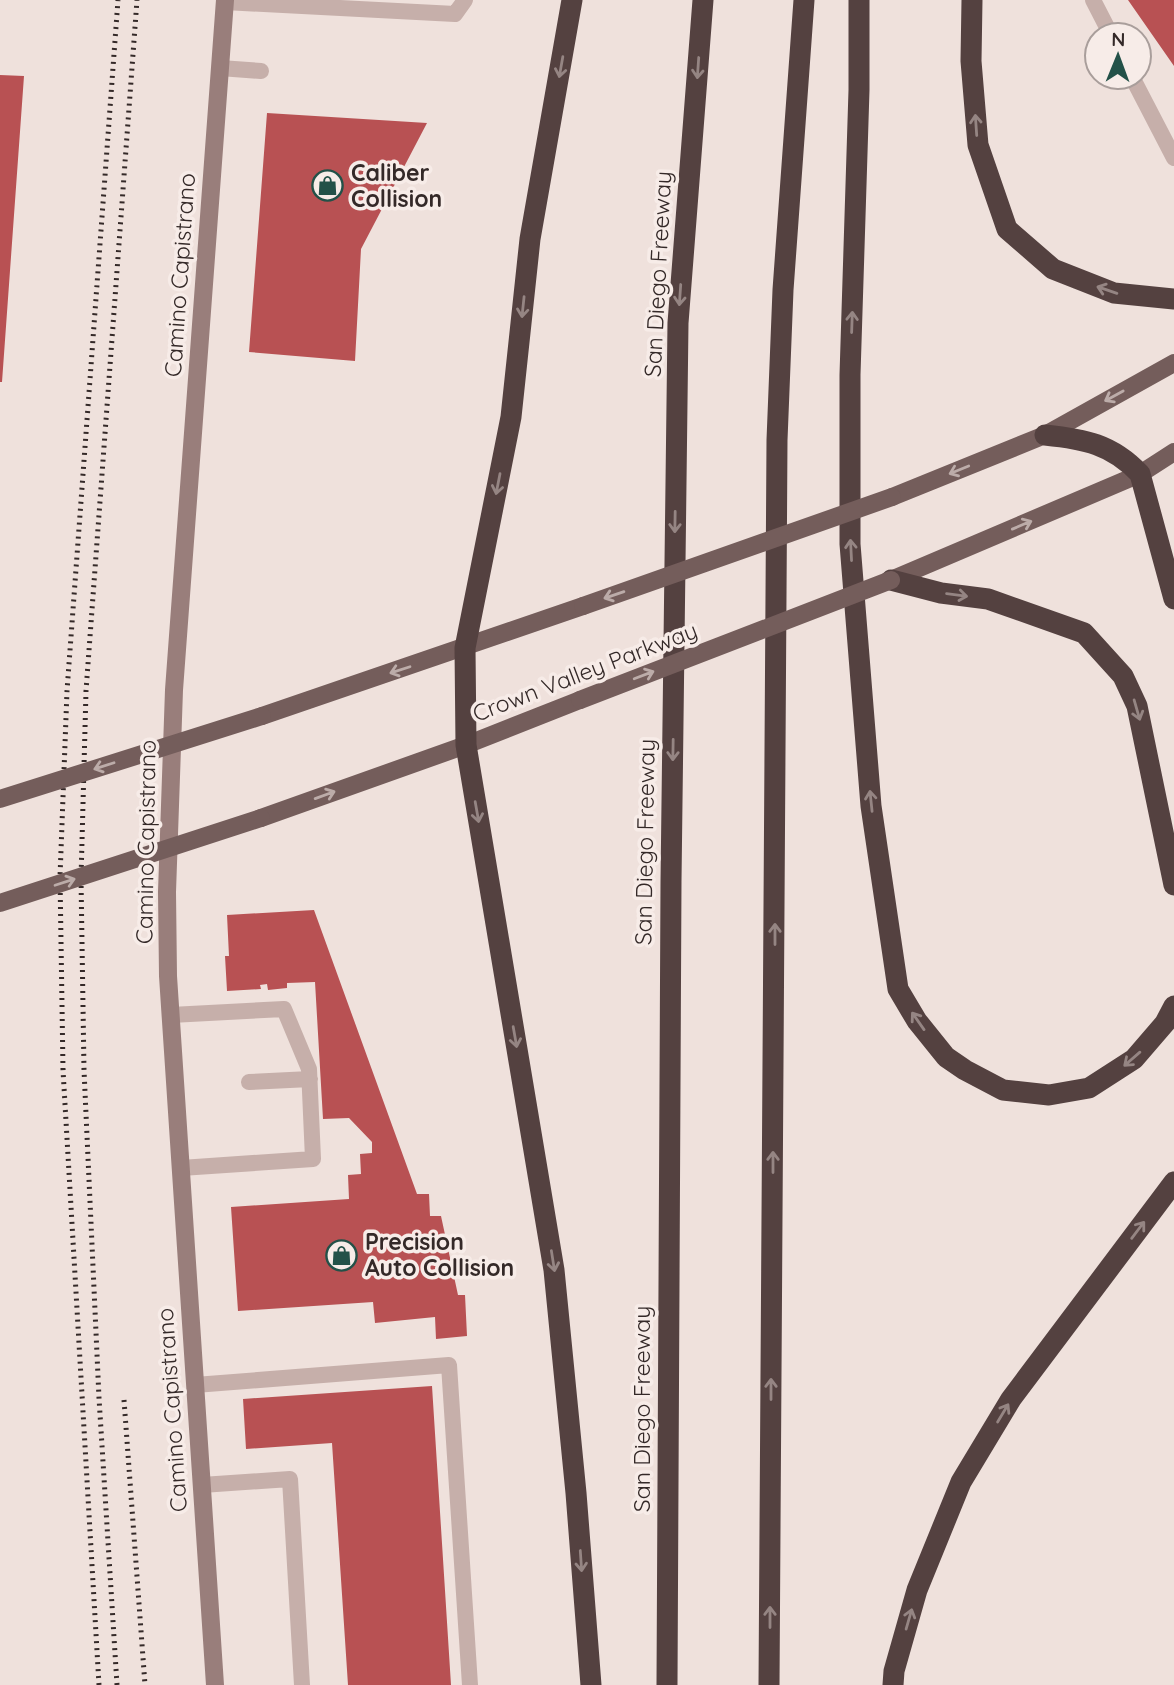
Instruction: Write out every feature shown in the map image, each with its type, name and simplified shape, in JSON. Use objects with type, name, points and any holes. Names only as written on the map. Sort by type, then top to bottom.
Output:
[{"type":"highway","points":[[572,0],[530,239],[511,417],[465,648],[466,745],[554,1270],[576,1493],[591,1685]]},
{"type":"highway","name":"San Diego Freeway","points":[[667,1685],[671,882],[678,323],[703,0]]},
{"type":"highway","points":[[769,1685],[777,440],[783,290],[804,0]]},
{"type":"highway","points":[[859,0],[859,90],[850,375],[850,544],[871,806],[898,989],[918,1021],[946,1057],[964,1070],[1003,1090],[1049,1095],[1089,1088],[1133,1059],[1165,1023],[1174,1006]]},
{"type":"highway","points":[[972,0],[971,61],[978,145],[1007,229],[1053,269],[1114,293],[1174,299]]},
{"type":"highway","points":[[1045,435],[1081,439],[1104,447],[1126,458],[1140,474],[1174,599]]},
{"type":"highway","points":[[891,580],[941,593],[988,599],[1084,633],[1123,676],[1137,706],[1174,885]]},
{"type":"highway","points":[[893,1685],[894,1671],[917,1590],[961,1482],[1011,1399],[1174,1182]]},
{"type":"main road","points":[[0,799],[465,648],[892,497],[1045,435],[1174,363]]},
{"type":"main road","name":"Crown Valley Parkway","points":[[0,903],[261,818],[466,745],[891,580],[1140,474],[1174,452]]},
{"type":"street","name":"Camino Capistrano","points":[[215,1685],[168,976],[167,892],[174,690],[225,1]]},
{"type":"lane","points":[[225,1],[455,14],[465,0]]},
{"type":"lane","points":[[1093,0],[1104,21]]},
{"type":"lane","points":[[220,68],[261,71]]},
{"type":"lane","points":[[1139,91],[1174,158]]},
{"type":"lane","points":[[171,1015],[284,1009],[309,1069],[310,1079],[313,1159],[181,1168]]},
{"type":"lane","points":[[249,1082],[310,1079]]},
{"type":"lane","points":[[195,1385],[449,1365],[470,1685]]},
{"type":"lane","points":[[202,1485],[290,1479],[302,1685]]},
{"type":"building","points":[[1128,0],[1174,0],[1174,66],[1153,36],[1153,21],[1143,21]]},
{"type":"building","points":[[0,75],[24,76],[2,382],[0,382]]},
{"type":"building","name":"Caliber Collision","points":[[267,113],[427,123],[361,249],[355,361],[249,352]]},
{"type":"building","points":[[314,910],[417,1194],[429,1194],[430,1216],[441,1216],[458,1295],[465,1295],[467,1336],[436,1339],[435,1317],[375,1323],[373,1302],[238,1311],[231,1207],[349,1199],[348,1175],[361,1174],[360,1154],[372,1153],[372,1142],[349,1118],[323,1119],[315,982],[287,983],[287,988],[268,990],[267,984],[260,985],[261,989],[227,991],[227,915]]},
{"type":"building","points":[[432,1386],[451,1685],[348,1685],[332,1443],[246,1449],[243,1399]]},
{"type":"railway","points":[[99,1685],[63,1070],[60,877],[67,691],[118,0]]},
{"type":"railway","points":[[117,1685],[99,1398],[84,1070],[81,879],[86,691],[137,0]]},
{"type":"railway","points":[[124,1400],[145,1685]]},
{"type":"place","name":"Caliber Collision","points":[[328,186]]},
{"type":"place","name":"Precision Auto Collision","points":[[342,1255]]}]
